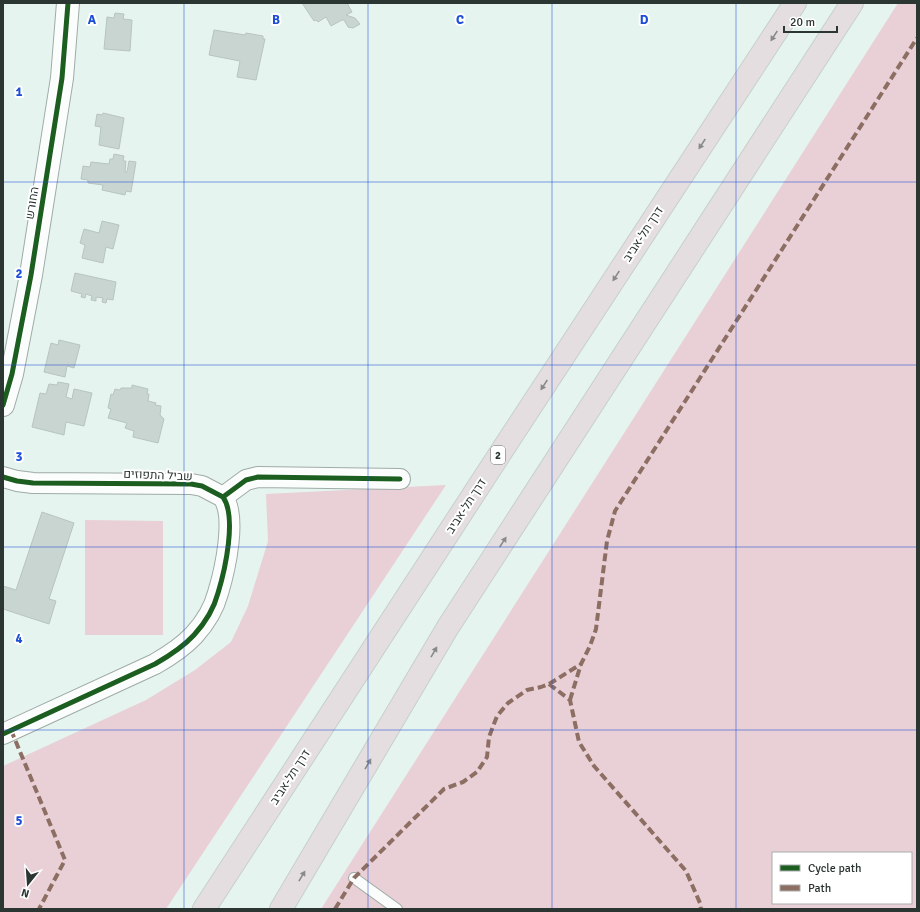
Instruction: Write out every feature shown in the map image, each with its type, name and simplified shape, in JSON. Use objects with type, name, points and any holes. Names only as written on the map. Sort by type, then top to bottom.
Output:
[{"type":"highway","name":"דרך תל-אביב","points":[[204,909],[507,442],[795,3]]},
{"type":"highway","points":[[281,909],[448,627],[852,3]]},
{"type":"street","name":"החורש","points":[[3,405],[13,368],[31,275],[62,78],[68,3]]},
{"type":"street","name":"שביל התפוזים","points":[[3,477],[33,483],[191,484],[202,486],[223,497]]},
{"type":"street","points":[[3,734],[155,664],[172,654],[194,635],[209,614],[218,594],[228,550],[229,511],[227,503],[223,497],[246,480],[258,477],[400,479]]},
{"type":"lane","points":[[354,878],[397,909]]},
{"type":"shaded area","points":[[898,3],[917,3],[917,909],[321,909]]},
{"type":"shaded area","points":[[446,485],[166,909],[3,909],[3,766],[146,700],[195,670],[231,642],[248,606],[268,541],[266,494]]},
{"type":"shaded area","points":[[85,520],[163,521],[163,635],[85,635]]},
{"type":"building","points":[[302,3],[347,3],[352,12],[346,15],[355,18],[360,24],[353,28],[348,27],[344,20],[342,20],[331,26],[326,17],[318,22],[316,20],[314,21]]},
{"type":"building","points":[[115,13],[124,14],[123,19],[132,20],[130,51],[104,49],[107,17],[114,18]]},
{"type":"building","points":[[214,30],[263,36],[263,39],[265,39],[256,80],[237,77],[240,61],[209,55]]},
{"type":"building","points":[[103,113],[124,118],[119,149],[99,145],[101,127],[95,126],[97,114],[102,115]]},
{"type":"building","points":[[114,154],[124,156],[123,161],[126,161],[125,172],[127,172],[129,161],[136,162],[131,192],[126,191],[125,195],[102,190],[103,185],[88,183],[88,180],[81,179],[83,166],[90,167],[91,162],[109,164],[110,159],[113,159]]},
{"type":"building","points":[[102,221],[119,225],[113,249],[106,247],[103,263],[82,258],[85,245],[80,243],[84,229],[99,233]]},
{"type":"building","points":[[75,273],[116,282],[113,300],[107,299],[106,303],[102,302],[103,298],[96,297],[96,301],[91,300],[92,296],[86,294],[85,298],[81,297],[82,294],[71,291]]},
{"type":"building","points":[[59,340],[80,345],[74,368],[67,366],[65,377],[44,372],[51,343],[58,345]]},
{"type":"building","points":[[58,382],[69,384],[66,397],[72,399],[74,389],[92,393],[84,426],[66,422],[64,435],[32,427],[40,393],[46,394],[49,384],[57,385]]},
{"type":"building","points":[[132,385],[148,389],[148,401],[156,403],[155,405],[161,406],[160,415],[164,419],[158,443],[133,437],[134,431],[125,428],[127,423],[108,418],[111,409],[108,408],[111,394],[113,395],[115,389],[120,390],[121,388],[132,388]]},
{"type":"building","points":[[42,512],[74,523],[49,599],[56,601],[49,624],[3,609],[3,586],[16,590]]},
{"type":"marked path","points":[[335,909],[354,878],[444,789],[463,782],[477,772],[487,757],[489,737],[497,716],[508,703],[527,690],[549,684],[581,664],[596,629],[607,541],[615,511],[917,38]]},
{"type":"marked path","points":[[570,700],[581,664]]},
{"type":"marked path","points":[[549,684],[570,700],[579,742],[594,766],[686,871],[700,903],[701,909]]},
{"type":"marked path","points":[[11,730],[65,860],[39,909]]},
{"type":"cycle path","points":[[3,405],[12,374],[31,275],[62,78],[68,3]]},
{"type":"cycle path","points":[[3,477],[33,483],[191,484],[202,486],[223,497],[246,480],[258,477],[400,479]]},
{"type":"cycle path","points":[[3,734],[155,664],[176,651],[194,635],[212,610],[224,571],[228,544],[229,517],[227,506],[223,497]]}]
